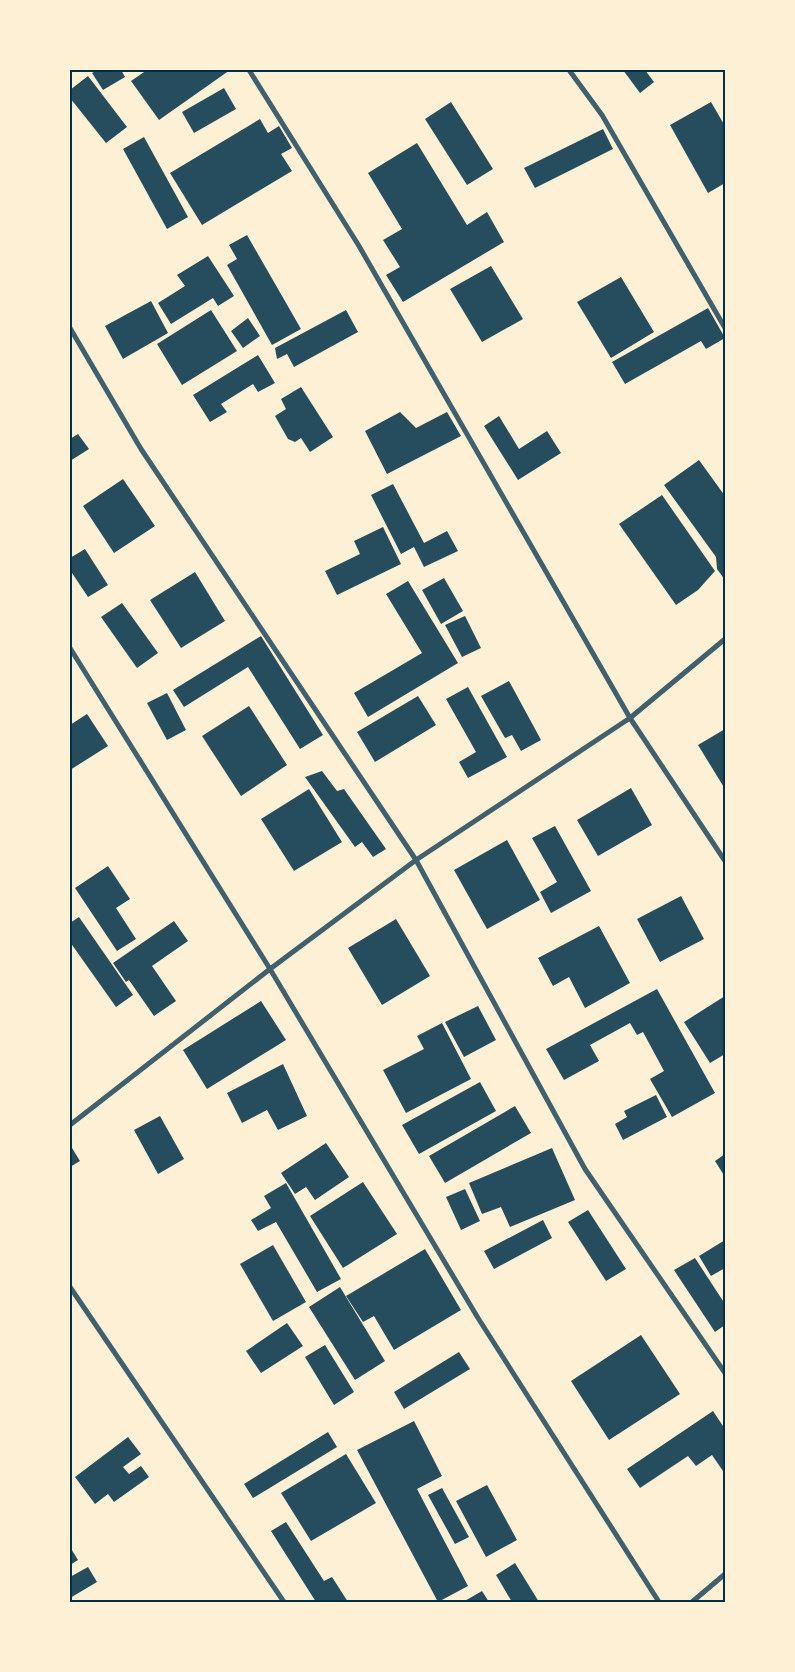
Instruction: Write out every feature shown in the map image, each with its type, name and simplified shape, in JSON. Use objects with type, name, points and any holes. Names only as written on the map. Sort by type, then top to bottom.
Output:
[{"type":"street","points":[[249,70],[359,246],[630,718],[725,861]]},
{"type":"street","points":[[569,70],[602,115],[725,328]]},
{"type":"street","points":[[70,328],[141,448],[416,860],[584,1169],[725,1373]]},
{"type":"street","points":[[70,1125],[270,969],[416,860],[630,718],[725,639]]},
{"type":"street","points":[[70,648],[270,969],[478,1318],[660,1602]]},
{"type":"street","points":[[70,1287],[284,1602]]},
{"type":"street","points":[[692,1602],[725,1574]]},
{"type":"building","points":[[98,70],[121,70],[125,77],[103,90],[92,73]]},
{"type":"building","points":[[147,70],[230,70],[159,120],[131,81]]},
{"type":"building","points":[[623,70],[645,70],[654,82],[640,93]]},
{"type":"building","points":[[88,76],[127,127],[106,143],[70,98],[70,90]]},
{"type":"building","points":[[224,88],[236,109],[194,133],[182,112]]},
{"type":"building","points":[[451,102],[493,169],[467,185],[425,119]]},
{"type":"building","points":[[711,102],[725,126],[725,183],[708,193],[670,125]]},
{"type":"building","points":[[260,119],[268,133],[279,126],[292,148],[281,154],[292,171],[202,225],[170,173]]},
{"type":"building","points":[[603,129],[613,149],[535,188],[524,168]]},
{"type":"building","points":[[144,137],[188,217],[167,229],[123,149]]},
{"type":"building","points":[[417,143],[467,225],[487,212],[504,242],[403,302],[386,275],[400,267],[383,240],[402,229],[368,173]]},
{"type":"building","points":[[247,235],[301,329],[272,345],[227,265],[237,259],[229,245]]},
{"type":"building","points":[[208,256],[234,296],[218,306],[213,298],[171,324],[158,303],[185,286],[177,275]]},
{"type":"building","points":[[491,266],[523,319],[482,342],[450,289]]},
{"type":"building","points":[[621,277],[654,332],[611,358],[577,302]]},
{"type":"building","points":[[151,301],[168,333],[123,359],[105,326]]},
{"type":"building","points":[[708,308],[725,338],[706,349],[701,341],[625,384],[612,362]]},
{"type":"building","points":[[211,310],[237,351],[182,385],[157,344]]},
{"type":"building","points":[[346,310],[358,332],[294,367],[287,354],[277,359],[275,348]]},
{"type":"building","points":[[248,318],[260,336],[243,348],[231,331]]},
{"type":"building","points":[[258,355],[275,383],[258,392],[253,384],[221,404],[227,412],[210,422],[193,395]]},
{"type":"building","points":[[301,387],[333,437],[310,452],[301,438],[295,442],[288,439],[275,416],[286,409],[281,399]]},
{"type":"building","points":[[400,412],[416,428],[447,412],[461,436],[387,474],[365,431]]},
{"type":"building","points":[[499,416],[519,449],[547,431],[561,453],[518,480],[484,426]]},
{"type":"building","points":[[78,434],[89,449],[70,461],[70,439]]},
{"type":"building","points":[[699,460],[725,496],[725,580],[717,569],[716,557],[664,485]]},
{"type":"building","points":[[123,479],[155,526],[114,553],[83,506]]},
{"type":"building","points":[[393,484],[424,543],[447,531],[458,551],[424,567],[414,547],[401,554],[371,495]]},
{"type":"building","points":[[662,495],[715,571],[698,590],[676,605],[619,524]]},
{"type":"building","points":[[383,527],[401,564],[337,595],[325,571],[360,554],[354,541]]},
{"type":"building","points":[[85,549],[108,585],[88,597],[70,570],[70,558]]},
{"type":"building","points":[[195,572],[225,621],[181,648],[150,600]]},
{"type":"building","points":[[444,578],[463,611],[441,624],[422,590]]},
{"type":"building","points":[[408,581],[458,663],[368,717],[354,693],[422,653],[386,594]]},
{"type":"building","points":[[122,603],[158,653],[137,668],[101,617]]},
{"type":"building","points":[[465,616],[481,648],[462,657],[445,625]]},
{"type":"building","points":[[261,636],[323,735],[300,749],[248,667],[184,707],[173,690]]},
{"type":"building","points":[[509,681],[541,740],[521,751],[512,735],[505,738],[481,696]]},
{"type":"building","points":[[468,687],[507,757],[468,778],[459,762],[476,752],[446,699]]},
{"type":"building","points":[[167,693],[186,730],[167,740],[147,703]]},
{"type":"building","points":[[418,696],[436,725],[375,762],[357,732]]},
{"type":"building","points":[[249,706],[287,765],[241,796],[202,736]]},
{"type":"building","points":[[87,714],[108,746],[70,770],[70,725]]},
{"type":"building","points":[[725,729],[725,789],[698,745]]},
{"type":"building","points":[[322,771],[337,791],[344,789],[386,849],[373,857],[362,842],[355,847],[305,777]]},
{"type":"building","points":[[631,788],[652,825],[598,856],[577,820]]},
{"type":"building","points":[[309,789],[342,842],[294,871],[261,819]]},
{"type":"building","points":[[555,826],[591,891],[551,913],[540,892],[557,882],[532,838]]},
{"type":"building","points":[[507,840],[540,900],[487,929],[454,870]]},
{"type":"building","points":[[108,866],[130,899],[116,908],[136,939],[117,951],[75,888]]},
{"type":"building","points":[[681,896],[704,939],[660,962],[637,919]]},
{"type":"building","points":[[79,917],[133,995],[116,1007],[70,942],[70,923]]},
{"type":"building","points":[[396,919],[430,976],[382,1005],[348,948]]},
{"type":"building","points":[[174,921],[188,941],[152,966],[176,1001],[154,1016],[129,980],[126,982],[113,963]]},
{"type":"building","points":[[599,926],[630,983],[585,1008],[569,977],[553,986],[538,958]]},
{"type":"building","points":[[657,989],[715,1093],[672,1117],[650,1079],[664,1071],[643,1032],[637,1035],[630,1023],[590,1045],[599,1061],[564,1080],[546,1049]]},
{"type":"building","points":[[725,996],[725,1054],[710,1063],[684,1022]]},
{"type":"building","points":[[261,1001],[286,1040],[207,1089],[183,1050]]},
{"type":"building","points":[[478,1006],[496,1040],[464,1057],[445,1022]]},
{"type":"building","points":[[442,1023],[471,1079],[406,1113],[383,1070],[424,1049],[417,1036]]},
{"type":"building","points":[[283,1064],[307,1116],[278,1130],[267,1110],[242,1123],[227,1093]]},
{"type":"building","points":[[480,1082],[496,1111],[419,1154],[402,1125]]},
{"type":"building","points":[[656,1095],[667,1117],[623,1140],[615,1124],[627,1117],[624,1111]]},
{"type":"building","points":[[515,1106],[531,1133],[445,1183],[429,1156]]},
{"type":"building","points":[[160,1116],[184,1159],[158,1174],[134,1130]]},
{"type":"building","points":[[326,1143],[349,1177],[315,1200],[306,1187],[295,1194],[281,1173]]},
{"type":"building","points":[[72,1148],[80,1161],[70,1167],[70,1149]]},
{"type":"building","points":[[552,1148],[575,1200],[510,1227],[501,1207],[482,1214],[469,1183]]},
{"type":"building","points":[[725,1154],[725,1177],[715,1161]]},
{"type":"building","points":[[363,1182],[397,1234],[343,1268],[310,1216]]},
{"type":"building","points":[[286,1183],[341,1279],[317,1292],[276,1222],[258,1231],[251,1220],[271,1208],[264,1196]]},
{"type":"building","points":[[465,1189],[480,1221],[461,1230],[446,1197]]},
{"type":"building","points":[[588,1210],[626,1269],[606,1281],[568,1222]]},
{"type":"building","points":[[543,1220],[552,1238],[494,1269],[484,1251]]},
{"type":"building","points":[[725,1240],[725,1268],[711,1276],[699,1256]]},
{"type":"building","points":[[273,1245],[306,1302],[273,1321],[240,1264]]},
{"type":"building","points":[[425,1249],[461,1310],[394,1350],[374,1316],[363,1322],[346,1296]]},
{"type":"building","points":[[695,1258],[725,1304],[725,1325],[715,1332],[674,1270]]},
{"type":"building","points":[[340,1287],[385,1361],[355,1380],[309,1307]]},
{"type":"building","points":[[287,1323],[303,1346],[261,1373],[246,1351]]},
{"type":"building","points":[[641,1335],[680,1394],[609,1440],[571,1381]]},
{"type":"building","points":[[325,1345],[354,1392],[334,1405],[305,1357]]},
{"type":"building","points":[[459,1352],[470,1369],[404,1409],[394,1392]]},
{"type":"building","points":[[713,1411],[725,1429],[725,1474],[712,1455],[696,1466],[688,1456],[640,1488],[627,1469]]},
{"type":"building","points":[[414,1421],[442,1476],[417,1489],[468,1586],[438,1602],[357,1450]]},
{"type":"building","points":[[328,1432],[337,1447],[253,1498],[244,1484]]},
{"type":"building","points":[[128,1437],[141,1454],[123,1467],[129,1474],[141,1466],[149,1477],[114,1502],[108,1494],[95,1504],[75,1477]]},
{"type":"building","points":[[346,1454],[376,1503],[311,1541],[281,1493]]},
{"type":"building","points":[[487,1485],[517,1540],[486,1557],[456,1501]]},
{"type":"building","points":[[442,1488],[469,1537],[455,1544],[428,1495]]},
{"type":"building","points":[[286,1522],[324,1581],[332,1577],[348,1602],[316,1602],[271,1531]]},
{"type":"building","points":[[70,1547],[78,1560],[70,1565]]},
{"type":"building","points":[[515,1563],[539,1602],[512,1602],[496,1575]]},
{"type":"building","points":[[88,1567],[97,1582],[70,1598],[70,1577]]},
{"type":"building","points":[[482,1591],[489,1602],[463,1602]]}]
